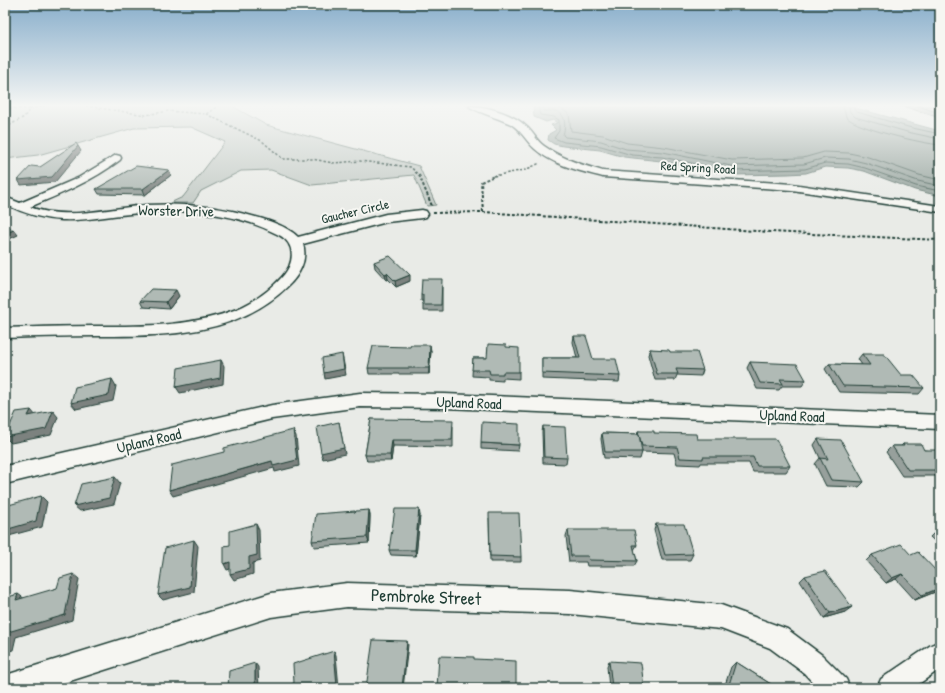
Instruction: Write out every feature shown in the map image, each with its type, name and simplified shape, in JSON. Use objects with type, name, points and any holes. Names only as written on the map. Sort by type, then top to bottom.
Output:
[{"type":"street","name":"Red Spring Road","points":[[531,138],[538,147],[551,155],[581,168],[603,174],[670,180],[730,182],[792,187],[940,209]]},
{"type":"street","points":[[20,207],[82,182],[94,175],[116,158]]},
{"type":"street","name":"Worster Drive","points":[[5,200],[33,213],[55,217],[73,217],[155,209],[202,209],[224,212],[276,228],[296,242]]},
{"type":"street","name":"Gaucher Circle","points":[[296,242],[386,218],[422,214]]},
{"type":"street","points":[[5,333],[156,330],[195,327],[223,319],[244,311],[267,298],[281,287],[290,276],[297,262],[299,252],[296,242]]},
{"type":"street","name":"Upland Road","points":[[5,475],[272,412],[360,400],[453,402],[940,422]]},
{"type":"street","name":"Pembroke Street","points":[[6,688],[271,605],[347,595],[570,602],[721,617],[778,638],[813,664],[837,688]]},
{"type":"street","points":[[890,688],[940,654]]},
{"type":"path","points":[[256,138],[262,141],[283,159],[312,159],[334,163],[360,161],[411,167],[418,173],[433,206],[422,214]]},
{"type":"path","points":[[483,212],[481,182],[488,177],[525,170],[538,165],[551,155]]},
{"type":"path","points":[[422,214],[483,212],[770,232],[940,240]]},
{"type":"shaded area","points":[[5,138],[97,138],[38,155],[5,159]]},
{"type":"shaded area","points":[[217,138],[316,138],[419,166],[436,205],[427,206],[414,175],[312,185],[271,170],[241,171],[201,191],[193,203],[170,203],[183,197],[225,142]]},
{"type":"water","points":[[548,138],[940,138],[940,196],[915,190],[864,171],[848,168],[825,167],[806,173],[731,175],[661,161],[624,157],[600,150],[563,146],[554,144],[548,140]]},
{"type":"building","points":[[76,143],[78,146],[52,177],[18,180],[31,166],[40,167]]},
{"type":"building","points":[[136,166],[169,170],[143,189],[96,189]]},
{"type":"building","points":[[5,225],[14,230],[5,233]]},
{"type":"building","points":[[390,256],[410,275],[395,281],[387,273],[385,274],[374,262]]},
{"type":"building","points":[[422,279],[442,279],[441,305],[423,305],[423,295],[421,295]]},
{"type":"building","points":[[151,289],[176,290],[166,302],[140,301]]},
{"type":"building","points":[[574,336],[586,336],[593,359],[616,359],[620,376],[542,373],[542,358],[580,358]]},
{"type":"building","points":[[488,344],[506,345],[506,347],[519,348],[519,372],[490,374],[489,370],[472,370],[473,358],[487,358]]},
{"type":"building","points":[[411,345],[430,345],[429,368],[368,368],[373,346],[410,347]]},
{"type":"building","points":[[650,349],[669,350],[670,352],[697,352],[703,370],[676,369],[678,374],[657,374]]},
{"type":"building","points":[[342,354],[344,369],[324,373],[322,358]]},
{"type":"building","points":[[862,354],[884,354],[901,375],[913,375],[924,388],[843,386],[829,364],[870,365]]},
{"type":"building","points":[[221,360],[220,378],[176,387],[178,368]]},
{"type":"building","points":[[750,362],[797,364],[806,380],[780,379],[783,384],[760,383]]},
{"type":"building","points":[[112,379],[109,395],[71,403],[75,387]]},
{"type":"building","points":[[31,410],[28,416],[53,411],[46,429],[5,437],[16,412]]},
{"type":"building","points":[[371,419],[453,420],[452,440],[392,440],[390,455],[365,455]]},
{"type":"building","points":[[339,422],[344,448],[321,453],[317,427]]},
{"type":"building","points":[[482,422],[519,424],[519,445],[481,443]]},
{"type":"building","points":[[543,426],[565,427],[567,458],[544,457]]},
{"type":"building","points":[[293,430],[297,460],[273,466],[272,461],[169,490],[172,465],[224,452],[224,448]]},
{"type":"building","points":[[638,431],[696,434],[697,439],[776,439],[790,466],[757,466],[753,457],[703,457],[703,459],[680,458],[677,447],[642,446]]},
{"type":"building","points":[[602,433],[639,434],[642,452],[605,452]]},
{"type":"building","points":[[818,439],[841,440],[864,482],[831,480],[820,458],[828,459]]},
{"type":"building","points":[[903,444],[921,444],[924,450],[938,450],[940,452],[940,470],[908,470],[892,446],[904,446]]},
{"type":"building","points":[[115,477],[109,498],[74,506],[81,484]]},
{"type":"building","points":[[41,496],[36,521],[5,530],[5,506]]},
{"type":"building","points":[[395,509],[419,509],[415,550],[389,550]]},
{"type":"building","points":[[369,510],[367,537],[312,541],[316,514],[355,511],[355,513],[356,511]]},
{"type":"building","points":[[489,513],[519,513],[521,557],[490,556]]},
{"type":"building","points":[[256,524],[257,555],[249,557],[249,569],[230,574],[230,562],[224,564],[224,546],[230,545],[230,531]]},
{"type":"building","points":[[656,524],[684,524],[693,554],[665,555]]},
{"type":"building","points":[[568,530],[634,530],[637,545],[633,545],[637,561],[589,560],[588,556],[571,556]]},
{"type":"building","points":[[194,540],[190,587],[158,595],[165,548]]},
{"type":"building","points":[[901,544],[911,555],[918,552],[940,575],[940,588],[922,595],[902,574],[892,578],[872,555]]},
{"type":"building","points":[[825,571],[852,607],[830,613],[805,576]]},
{"type":"building","points":[[73,574],[65,615],[8,632],[5,644],[5,598],[18,594],[16,600],[57,588],[60,578]]},
{"type":"building","points":[[373,640],[407,641],[402,688],[366,688]]},
{"type":"building","points":[[334,651],[337,686],[331,688],[283,688],[294,683],[293,664]]},
{"type":"building","points":[[439,656],[474,657],[474,659],[516,661],[516,688],[437,688]]},
{"type":"building","points":[[609,661],[641,663],[644,688],[612,688]]},
{"type":"building","points":[[736,662],[777,688],[728,688]]},
{"type":"building","points":[[255,663],[255,688],[228,688],[229,671]]}]
